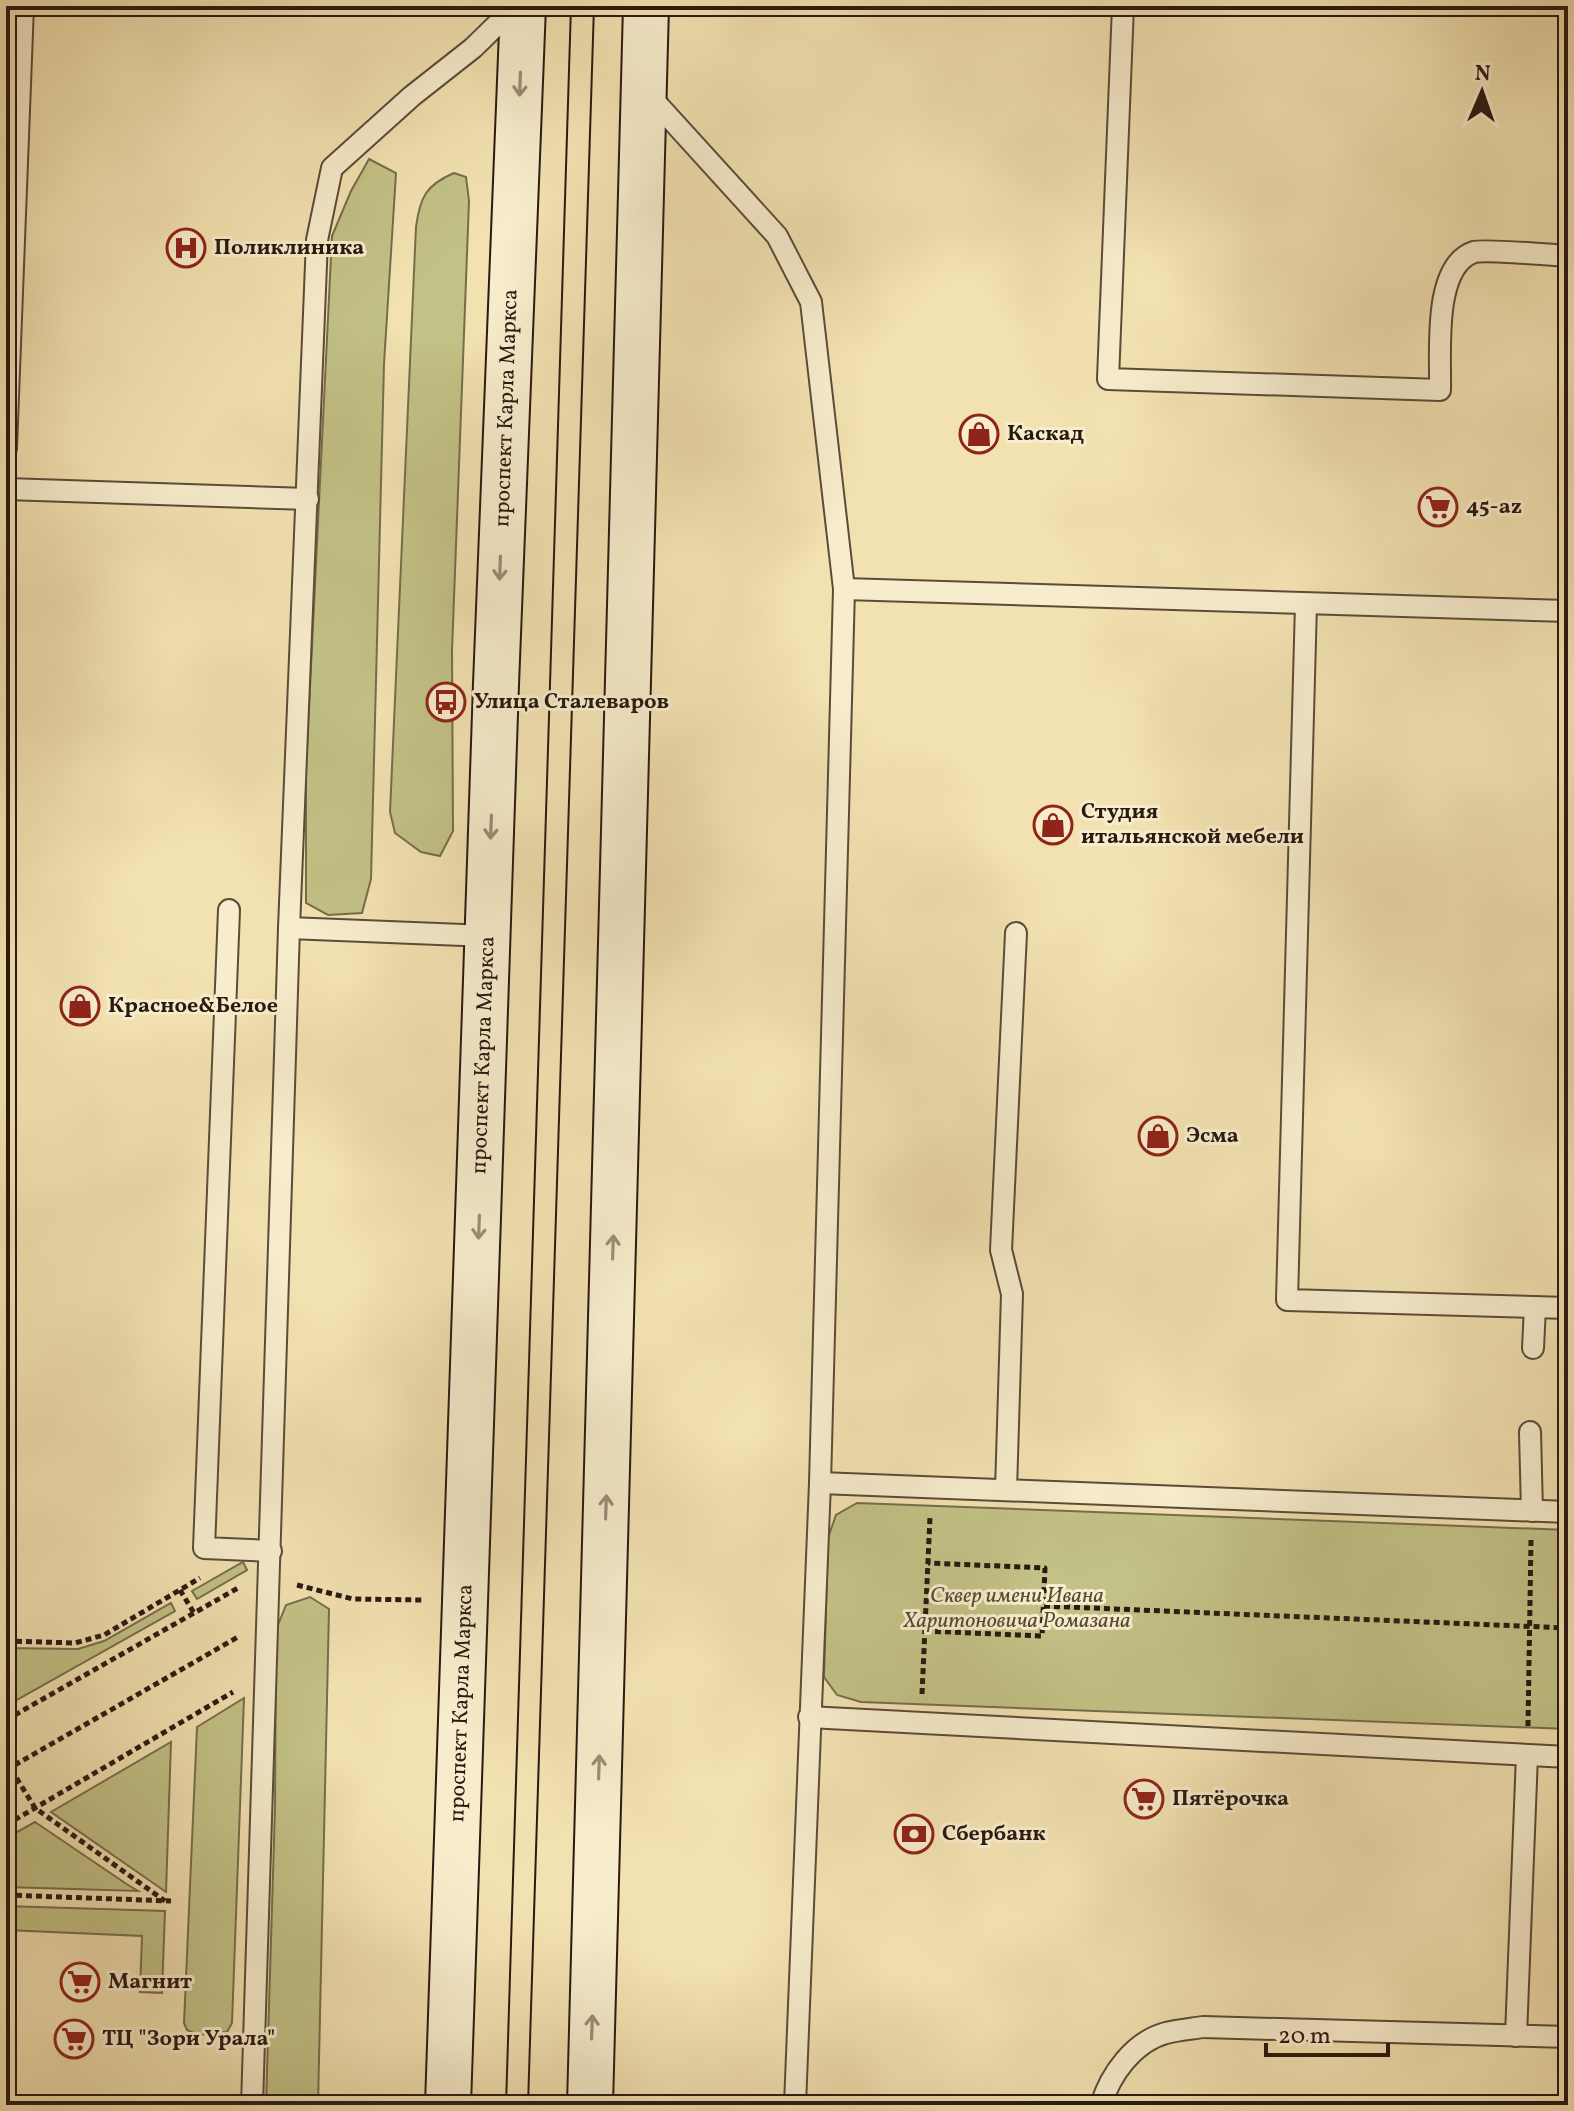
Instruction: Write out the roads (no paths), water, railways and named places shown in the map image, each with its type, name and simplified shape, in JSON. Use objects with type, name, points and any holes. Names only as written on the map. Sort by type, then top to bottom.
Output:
[{"type":"main road","name":"проспект Карла Маркса","points":[[448,2105],[523,6]]},
{"type":"main road","points":[[590,2105],[646,6]]},
{"type":"lane","points":[[6,448],[23,6]]},
{"type":"lane","points":[[252,2105],[289,928],[317,240],[332,168],[412,96],[473,48],[516,6]]},
{"type":"lane","points":[[1123,6],[1108,379],[1440,390],[1443,299],[1452,268],[1474,252],[1568,256]]},
{"type":"lane","points":[[644,89],[777,236],[811,302],[844,589],[820,1483],[795,2105]]},
{"type":"lane","points":[[6,489],[308,499]]},
{"type":"lane","points":[[844,589],[1568,611]]},
{"type":"lane","points":[[1306,604],[1287,1300],[1568,1308]]},
{"type":"lane","points":[[229,910],[204,1548],[271,1551]]},
{"type":"lane","points":[[289,928],[488,936]]},
{"type":"lane","points":[[1006,1490],[1012,1294],[1001,1250],[1016,933]]},
{"type":"lane","points":[[1533,1348],[1535,1307]]},
{"type":"lane","points":[[1530,1432],[1532,1511]]},
{"type":"lane","points":[[820,1483],[1568,1512]]},
{"type":"lane","points":[[809,1717],[1568,1757]]},
{"type":"lane","points":[[1516,2036],[1527,1755]]},
{"type":"lane","points":[[1101,2105],[1116,2070],[1136,2049],[1162,2034],[1189,2029],[1568,2037]]},
{"type":"tram line","points":[[506,2105],[571,6]]},
{"type":"tram line","points":[[528,2105],[594,6]]},
{"type":"place","name":"Поликлиника","points":[[186,248]]},
{"type":"place","name":"Каскад","points":[[979,434]]},
{"type":"place","name":"45-az","points":[[1438,507]]},
{"type":"place","name":"Улица Сталеваров","points":[[446,702]]},
{"type":"place","name":"Студия итальянской мебели","points":[[1053,825]]},
{"type":"place","name":"Красное&Белое","points":[[80,1006]]},
{"type":"place","name":"Эсма","points":[[1158,1136]]},
{"type":"place","name":"Пятёрочка","points":[[1144,1799]]},
{"type":"place","name":"Сбербанк","points":[[914,1834]]},
{"type":"place","name":"Магнит","points":[[80,1982]]},
{"type":"place","name":"ТЦ \"Зори Урала\"","points":[[74,2039]]},
{"type":"park label","name":"Сквер имени Ивана Харитоновича Ромазана","points":[[1017,1608]]}]
